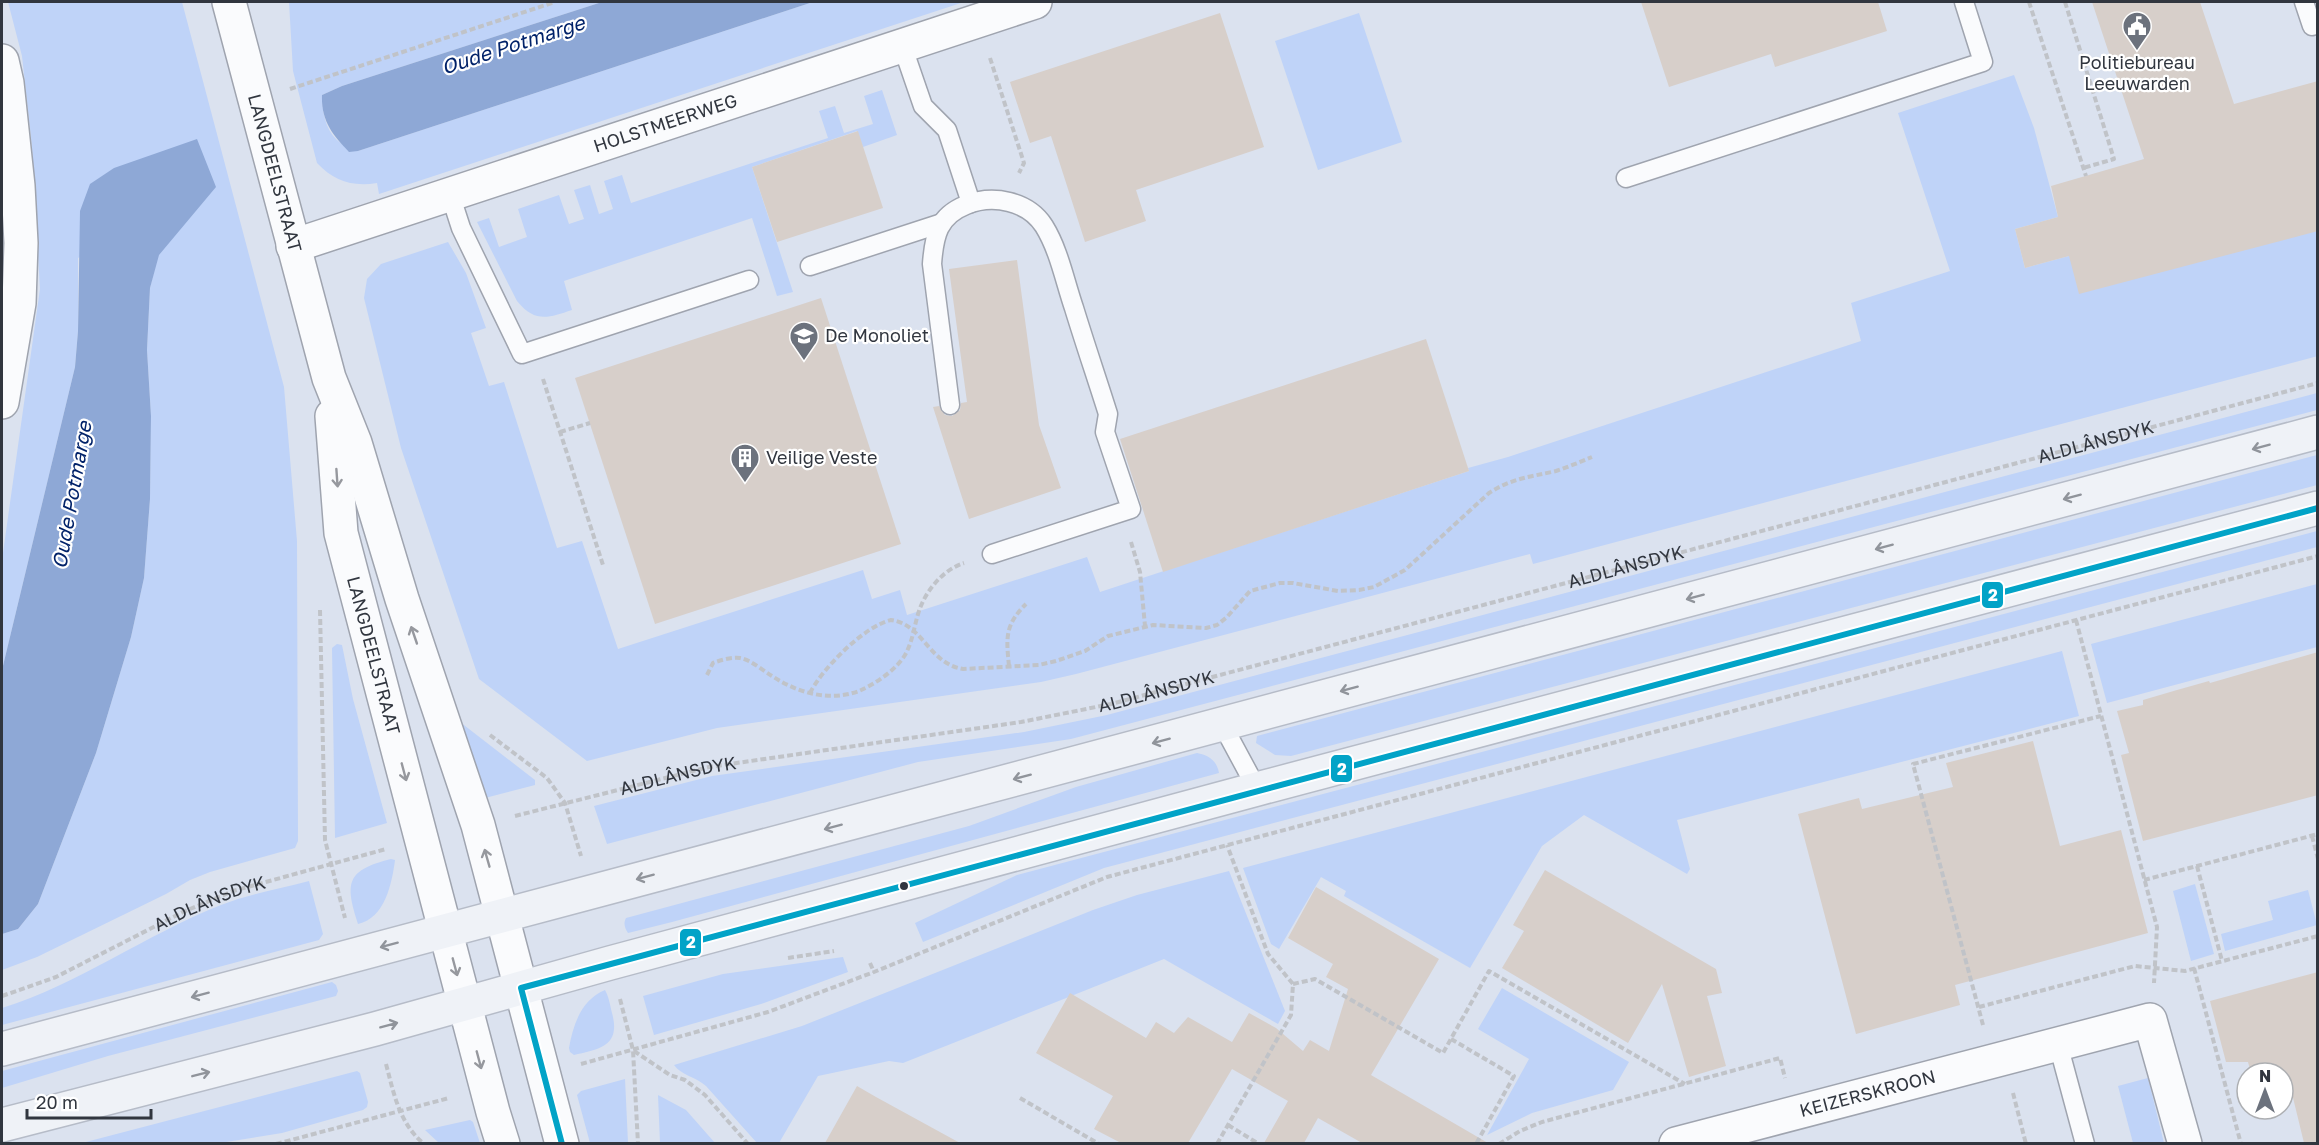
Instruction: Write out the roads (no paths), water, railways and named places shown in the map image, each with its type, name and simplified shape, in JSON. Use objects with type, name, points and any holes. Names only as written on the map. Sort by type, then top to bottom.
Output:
[{"type":"main road","points":[[2,1049],[2318,432]]},
{"type":"main road","points":[[2,1125],[375,1029],[621,960],[1257,789],[2318,508]]},
{"type":"street","name":"LANGDEELSTRAAT","points":[[230,2],[329,378],[355,443],[402,599],[477,825],[562,1143]]},
{"type":"street","name":"HOLSTMEERWEG","points":[[293,246],[1035,2]]},
{"type":"street","points":[[2,61],[18,186],[21,243],[19,303],[2,402]]},
{"type":"street","name":"LANGDEELSTRAAT","points":[[329,378],[341,533],[492,1112],[503,1143]]},
{"type":"street","name":"KEIZERSKROON","points":[[1676,1143],[2150,1020],[2185,1143]]},
{"type":"lane","points":[[1626,178],[1983,62],[1964,2]]},
{"type":"lane","points":[[2304,2],[2312,26],[2318,24]]},
{"type":"lane","points":[[902,45],[923,106],[947,130],[971,203]]},
{"type":"lane","points":[[450,194],[461,228],[522,354],[749,280]]},
{"type":"lane","points":[[950,405],[932,264],[934,241],[942,223],[953,210],[990,199],[1014,202],[1029,210],[1044,226],[1060,265],[1108,414],[1105,432],[1131,509],[992,554]]},
{"type":"lane","points":[[810,266],[942,223]]},
{"type":"lane","points":[[1222,724],[1257,789]]},
{"type":"lane","points":[[2058,1044],[2085,1143]]},
{"type":"water","name":"Oude Potmarge","points":[[602,2],[813,2],[358,151],[349,152],[337,139],[326,120],[322,95],[342,86]]},
{"type":"water","name":"Oude Potmarge","points":[[197,139],[216,187],[159,255],[150,288],[147,350],[151,416],[150,499],[144,578],[131,637],[96,753],[38,904],[18,929],[2,934],[2,670],[75,367],[78,331],[80,211],[90,184],[114,168]]},
{"type":"place","name":"Politiebureau Leeuwarden","points":[[2137,52]]},
{"type":"place","name":"De Monoliet","points":[[804,362]]},
{"type":"place","name":"Veilige Veste","points":[[745,484]]}]
